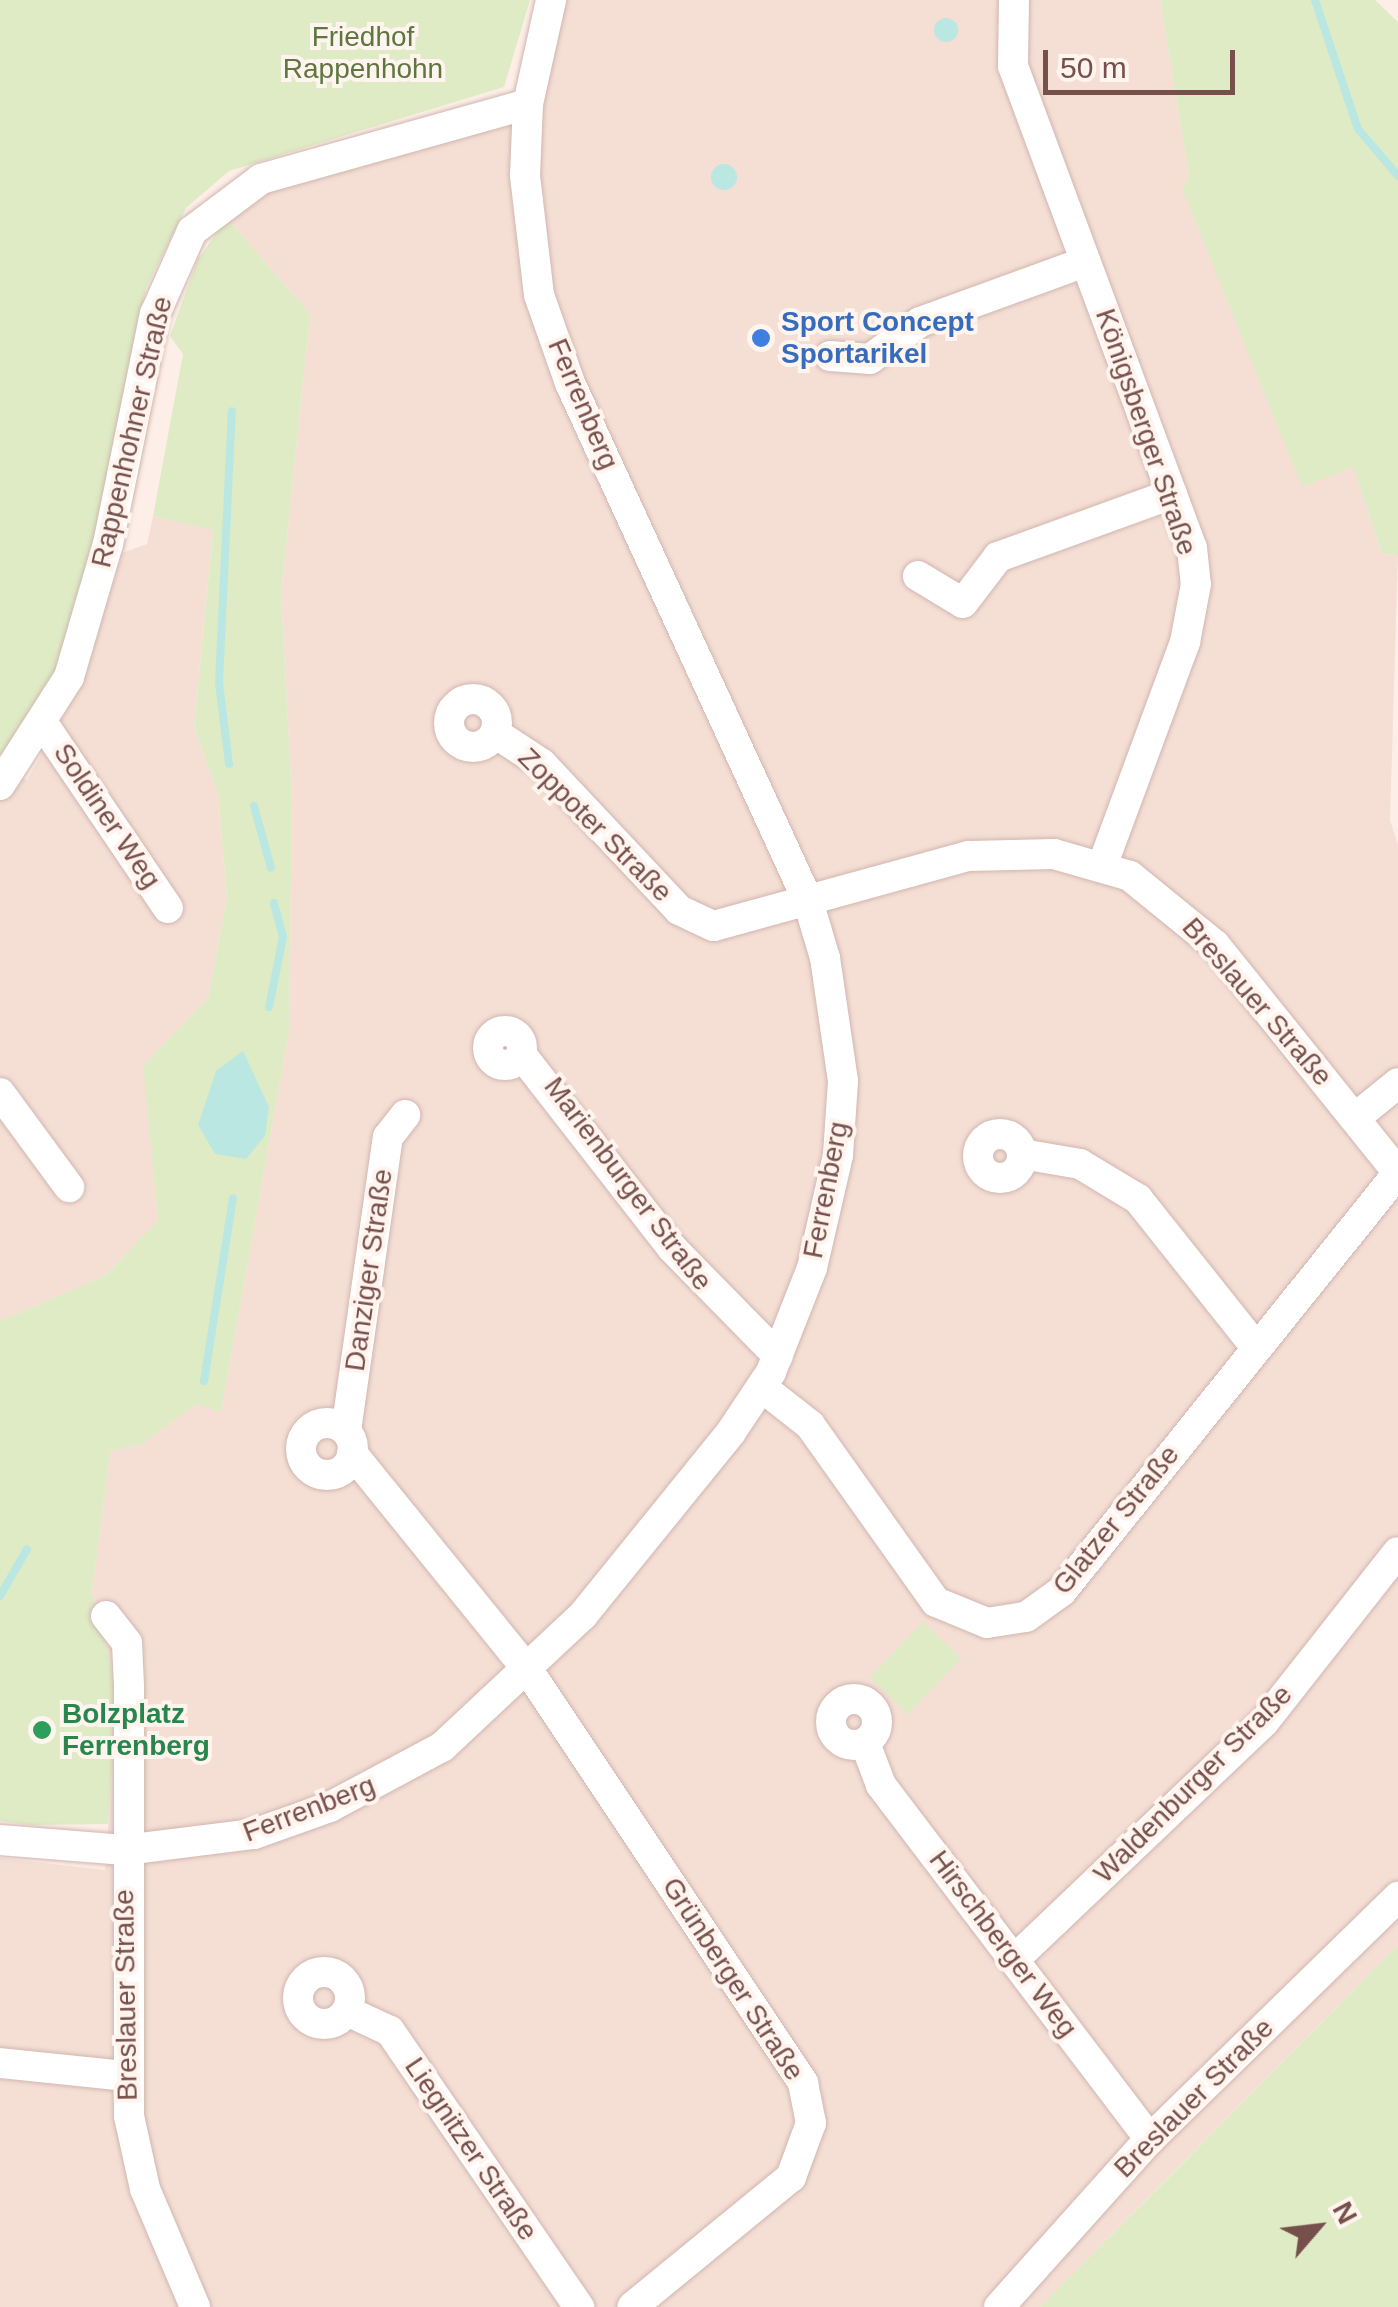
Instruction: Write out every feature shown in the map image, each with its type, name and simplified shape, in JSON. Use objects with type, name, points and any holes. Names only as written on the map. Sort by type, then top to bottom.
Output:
[{"type":"street","points":[[528,104],[551,0]]},
{"type":"street","name":"Königsberger Straße","points":[[1014,0],[1013,66],[1192,548],[1195,607],[1102,864]]},
{"type":"street","name":"Rappenhohner Straße","points":[[0,785],[44,725],[91,611],[155,314],[192,231],[261,179],[528,104]]},
{"type":"street","name":"Ferrenberg","points":[[0,1840],[125,1850],[254,1834],[330,1807],[442,1747],[528,1670],[636,1552],[762,1388],[812,1268],[838,1155],[838,1022],[808,901],[552,336],[530,249],[528,104]]},
{"type":"street","points":[[830,356],[870,358],[920,322],[1086,262]]},
{"type":"street","points":[[918,576],[963,603],[998,557],[1172,494]]},
{"type":"street","name":"Soldiner Weg","points":[[44,725],[168,908]]},
{"type":"street","name":"Zoppoter Straße","points":[[495,733],[542,764],[696,921],[737,926],[808,901]]},
{"type":"street","name":"Breslauer Straße","points":[[808,901],[969,856],[1054,854],[1102,864],[1157,892],[1215,946],[1398,1173]]},
{"type":"street","name":"Marienburger Straße","points":[[521,1054],[672,1248],[778,1356]]},
{"type":"street","points":[[1355,1118],[1398,1084]]},
{"type":"street","points":[[0,1093],[69,1187]]},
{"type":"street","name":"Danziger Straße","points":[[404,1115],[388,1138],[349,1442],[528,1670]]},
{"type":"street","points":[[1022,1154],[1080,1164],[1138,1199],[1255,1346]]},
{"type":"street","name":"Glatzer Straße","points":[[762,1388],[810,1425],[916,1582],[936,1602],[988,1622],[1026,1617],[1062,1591],[1255,1346],[1398,1173]]},
{"type":"street","name":"Waldenburger Straße","points":[[1015,1959],[1264,1722],[1398,1552]]},
{"type":"street","points":[[106,1616],[127,1643],[125,1850]]},
{"type":"street","name":"Grünberger Straße","points":[[528,1670],[789,2058],[810,2106],[806,2148],[790,2178],[632,2307]]},
{"type":"street","name":"Hirschberger Weg","points":[[865,1743],[881,1785],[1150,2139]]},
{"type":"street","name":"Breslauer Straße","points":[[125,1850],[126,2076],[146,2189],[196,2307]]},
{"type":"street","name":"Breslauer Straße","points":[[998,2307],[1150,2139],[1398,1898]]},
{"type":"street","name":"Liegnitzer Straße","points":[[346,2011],[390,2031],[579,2307]]},
{"type":"street","points":[[0,2064],[126,2076]]},
{"type":"shaded area","points":[[567,0],[1160,0],[1189,176],[1183,188],[1303,486],[1353,466],[1382,554],[1398,555],[1390,820],[1398,845],[1398,1945],[1040,2307],[0,2307],[0,1858],[105,1870],[118,1694],[92,1592],[110,1450],[142,1444],[196,1403],[221,1411],[289,1031],[292,799],[281,594],[310,314],[227,218],[271,190],[537,117]]},
{"type":"shaded area","points":[[153,516],[213,529],[194,728],[218,794],[227,898],[208,998],[144,1066],[158,1220],[106,1275],[0,1321],[0,763],[27,780],[80,686],[122,553],[147,544]]},
{"type":"green space","name":"Friedhof Rappenhohn","points":[[0,0],[530,0],[504,87],[229,171],[186,208],[146,288],[89,560],[53,680],[0,762]]},
{"type":"green space","points":[[1160,0],[1375,0],[1398,22],[1398,555],[1382,554],[1353,467],[1302,487],[1182,188],[1189,176]]},
{"type":"green space","points":[[227,218],[310,314],[281,594],[292,799],[289,1031],[221,1412],[196,1404],[142,1444],[110,1451],[92,1592],[118,1694],[108,1824],[29,1825],[0,1821],[0,1321],[106,1275],[158,1220],[143,1066],[208,998],[227,898],[218,794],[194,728],[213,530],[153,516],[183,354],[170,336],[197,261]]},
{"type":"green space","points":[[923,1622],[961,1659],[908,1714],[870,1677]]},
{"type":"green space","points":[[1398,1945],[1398,2307],[1040,2307],[1180,2166]]},
{"type":"water","points":[[946,18],[958,30],[946,42],[934,30]]},
{"type":"water","points":[[724,164],[733,168],[737,177],[733,186],[724,190],[715,186],[711,177],[715,168]]},
{"type":"water","points":[[243,1051],[269,1107],[265,1136],[246,1159],[215,1154],[198,1125],[216,1071]]},
{"type":"waterway","points":[[1315,0],[1358,129],[1398,176]]},
{"type":"waterway","points":[[229,764],[219,683],[232,411]]},
{"type":"waterway","points":[[254,806],[271,868]]},
{"type":"waterway","points":[[269,1007],[283,937],[274,903]]},
{"type":"waterway","points":[[204,1381],[233,1198]]},
{"type":"waterway","points":[[0,1596],[27,1549]]},
{"type":"place","name":"Sport Concept Sportarikel","points":[[761,338]]},
{"type":"place","name":"Bolzplatz Ferrenberg","points":[[42,1730]]}]
